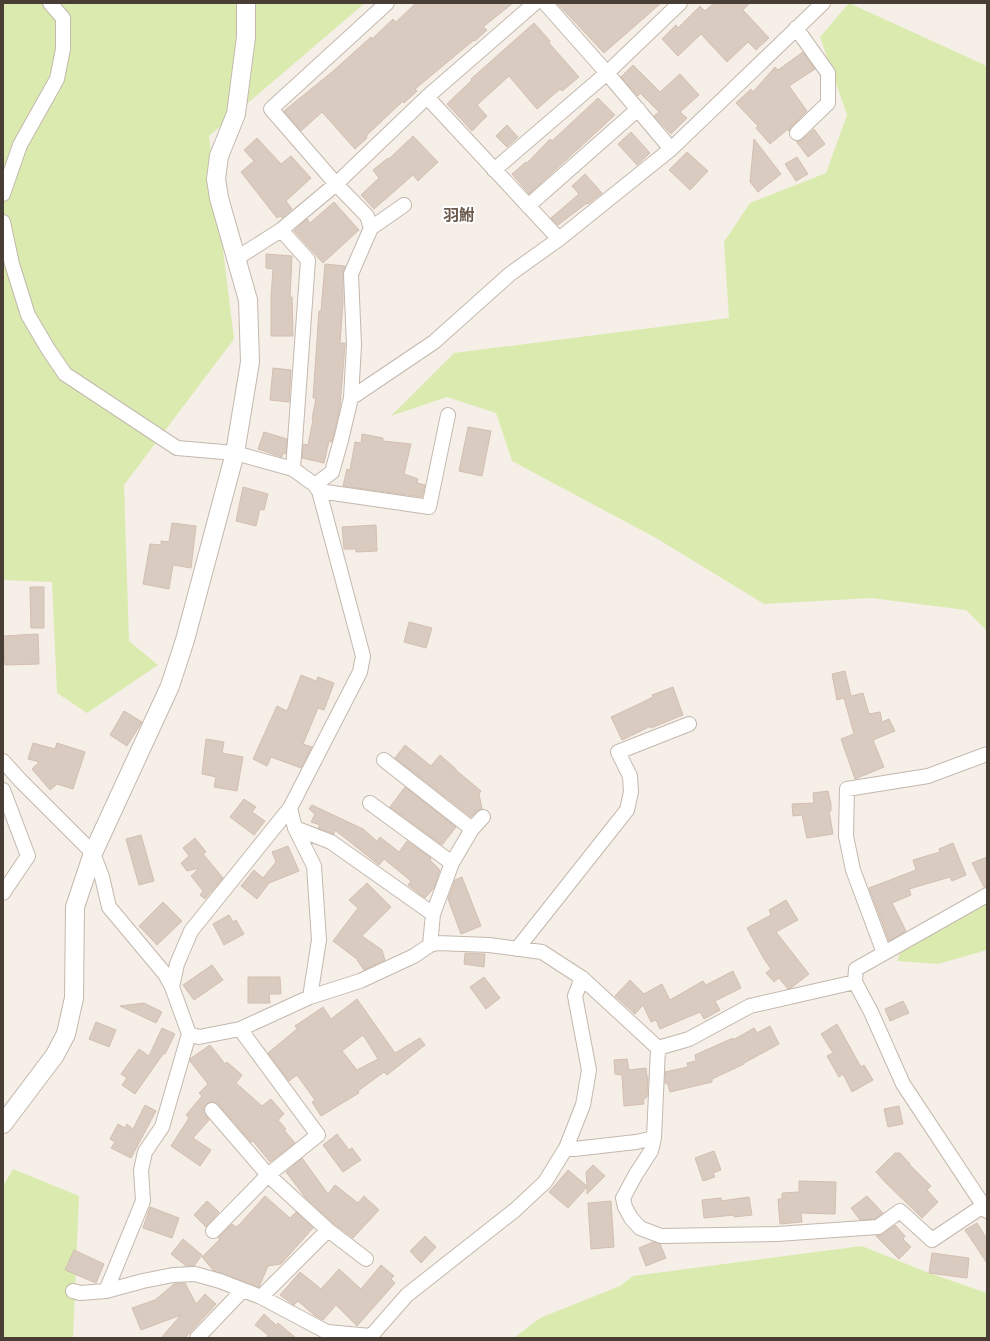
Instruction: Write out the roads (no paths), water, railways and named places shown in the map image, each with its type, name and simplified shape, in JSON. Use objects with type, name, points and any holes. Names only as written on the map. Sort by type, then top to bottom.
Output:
[{"type":"street","points":[[3,194],[20,145],[57,80],[63,49],[63,18],[50,3]]},
{"type":"street","points":[[3,1124],[55,1055],[66,1034],[74,998],[75,907],[93,853],[170,686],[186,640],[235,453],[250,362],[248,300],[219,198],[216,179],[220,156],[236,114],[246,36],[246,3]]},
{"type":"street","points":[[371,228],[367,216],[336,184],[271,110],[387,3]]},
{"type":"street","points":[[237,258],[281,230],[336,184],[427,97],[535,3]]},
{"type":"street","points":[[545,3],[607,73],[671,149]]},
{"type":"street","points":[[494,170],[607,73],[680,3]]},
{"type":"street","points":[[352,398],[434,342],[510,274],[559,239],[671,149],[823,3]]},
{"type":"street","points":[[796,28],[828,73],[828,103],[797,133]]},
{"type":"street","points":[[427,97],[559,239]]},
{"type":"street","points":[[528,206],[638,109]]},
{"type":"street","points":[[317,488],[332,472],[342,440],[352,398],[354,345],[351,274],[371,228],[404,205]]},
{"type":"street","points":[[3,222],[12,264],[28,315],[65,374],[177,448],[235,453],[292,469],[317,488],[429,507],[448,415]]},
{"type":"street","points":[[281,230],[308,260],[292,469]]},
{"type":"street","points":[[172,987],[177,964],[191,931],[290,808],[360,672],[363,656],[317,488]]},
{"type":"street","points":[[517,949],[627,810],[632,792],[630,776],[618,752],[689,724]]},
{"type":"street","points":[[884,953],[853,870],[846,836],[847,789],[928,776],[987,754]]},
{"type":"street","points":[[384,760],[472,829]]},
{"type":"street","points":[[3,761],[93,853],[102,877],[109,907],[165,974],[172,987],[189,1034],[162,1127],[145,1152],[141,1170],[143,1201],[106,1291]]},
{"type":"street","points":[[3,790],[28,856],[4,890]]},
{"type":"street","points":[[370,802],[452,863]]},
{"type":"street","points":[[290,808],[296,828],[314,866],[319,940],[310,997]]},
{"type":"street","points":[[430,945],[433,914],[452,863],[472,829],[483,817]]},
{"type":"street","points":[[296,828],[331,842],[433,914]]},
{"type":"street","points":[[189,1034],[199,1037],[240,1028],[310,997],[360,981],[414,956],[430,945],[437,943],[489,945],[542,952],[582,978],[658,1048],[654,1138],[651,1151],[623,1198],[625,1207],[631,1218],[640,1228],[661,1236],[777,1234],[878,1227],[900,1211],[932,1240],[985,1209],[903,1084],[871,1012],[855,982],[856,968],[987,895]]},
{"type":"street","points":[[73,1291],[80,1294],[106,1291],[166,1276],[195,1274],[220,1281],[242,1291],[261,1297],[324,1335],[371,1337],[408,1295],[515,1210],[545,1182],[566,1148],[583,1106],[589,1070],[575,996],[582,978]]},
{"type":"street","points":[[658,1048],[689,1039],[750,1006],[855,982]]},
{"type":"street","points":[[213,1231],[268,1175],[318,1135],[240,1028]]},
{"type":"street","points":[[212,1110],[268,1175],[328,1230],[366,1259]]},
{"type":"street","points":[[566,1148],[574,1149],[636,1142],[654,1138]]},
{"type":"street","points":[[261,1297],[328,1230]]},
{"type":"street","points":[[197,1338],[242,1291]]},
{"type":"district","name":"羽鮒","points":[[459,215]]}]
